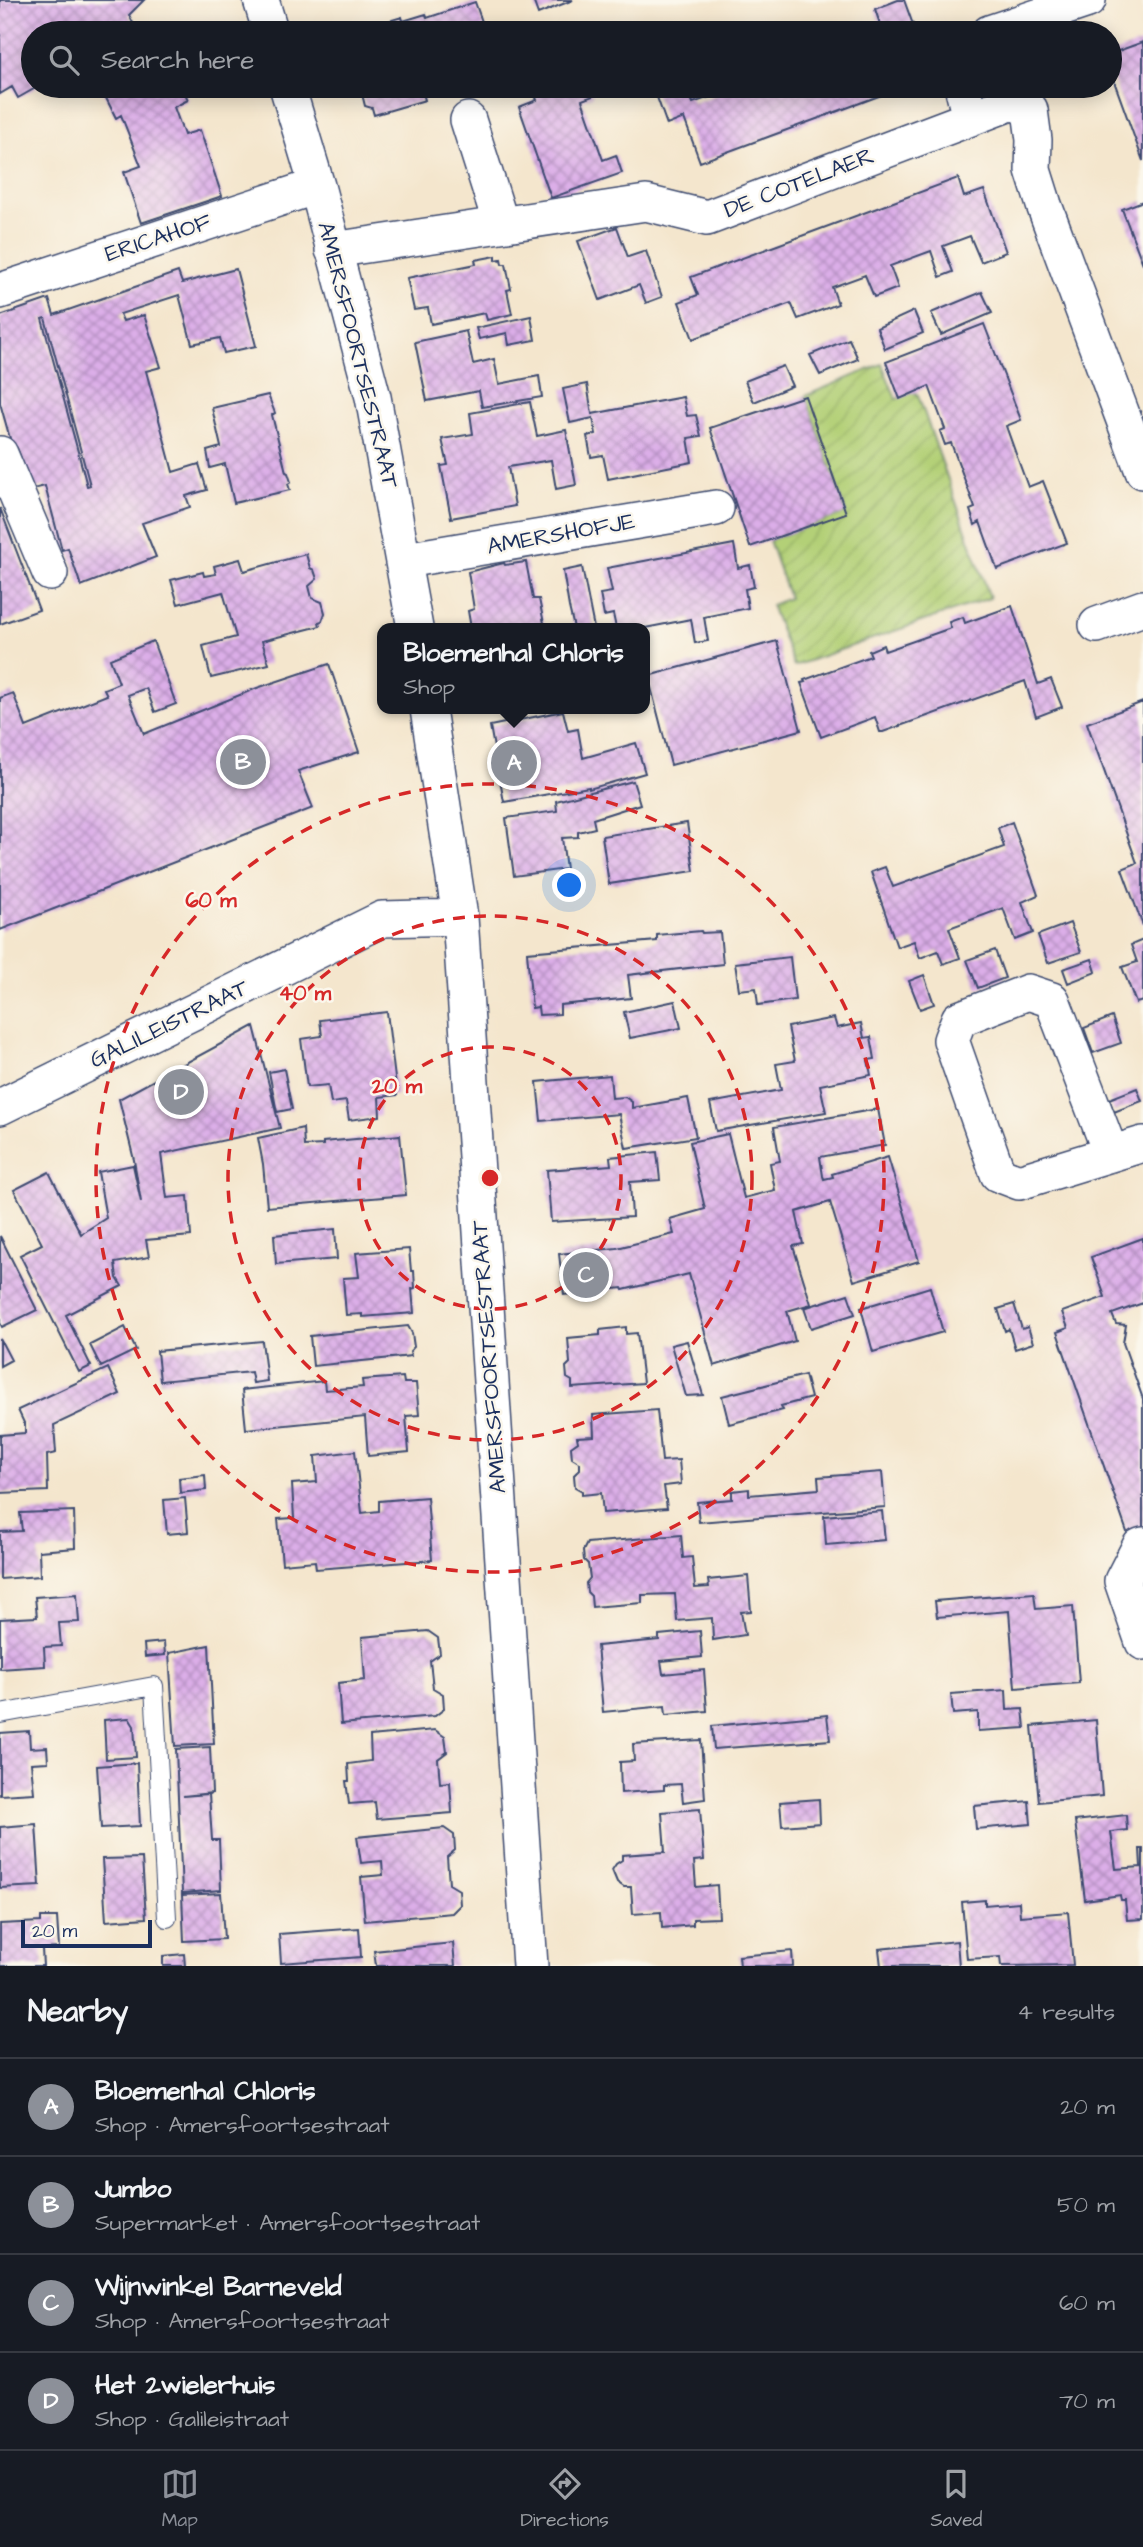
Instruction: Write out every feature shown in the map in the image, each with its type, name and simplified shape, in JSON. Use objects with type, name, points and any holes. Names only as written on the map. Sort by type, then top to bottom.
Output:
[{"type":"street","points":[[261,0],[267,21]]},
{"type":"street","points":[[1025,21],[1087,0]]},
{"type":"street","name":"AMERSFOORTSESTRAAT","points":[[291,98],[373,397],[405,560],[414,623]]},
{"type":"street","name":"DE COTELAER","points":[[333,250],[646,203],[707,218],[966,102],[1013,102],[1030,110],[1034,140],[1033,170],[1143,471]]},
{"type":"street","points":[[468,120],[501,225]]},
{"type":"street","name":"ERICAHOF","points":[[0,291],[317,186]]},
{"type":"street","points":[[0,454],[50,573]]},
{"type":"street","name":"AMERSHOFJE","points":[[405,560],[716,508]]},
{"type":"street","points":[[1097,625],[1143,608]]},
{"type":"street","name":"AMERSFOORTSESTRAAT","points":[[429,714],[460,916],[530,1966]]},
{"type":"street","name":"GALILEISTRAAT","points":[[0,1107],[382,919],[460,916]]},
{"type":"street","points":[[1028,992],[1052,1000],[1127,1149],[1019,1182],[998,1174],[951,1040],[959,1018],[1028,992]]},
{"type":"street","points":[[1143,1545],[1122,1581],[1143,1642]]},
{"type":"lane","points":[[0,1714],[154,1686],[167,1918]]},
{"type":"green space","points":[[882,364],[896,399],[914,392],[918,395],[990,598],[794,666],[771,605],[789,598],[769,540],[846,513],[805,396]]},
{"type":"building","points":[[0,0],[144,0],[129,15],[132,21],[21,21],[21,96],[18,98],[12,87],[0,94]]},
{"type":"building","points":[[533,0],[573,0],[538,14]]},
{"type":"building","points":[[904,0],[912,21],[879,21],[875,9]]},
{"type":"building","points":[[475,2],[482,21],[403,21],[426,14],[427,18]]},
{"type":"building","points":[[1143,42],[1143,161],[1120,98],[1122,50]]},
{"type":"building","points":[[106,98],[187,98],[188,100],[174,107],[184,135],[200,130],[222,196],[141,223],[124,172],[141,166],[121,115],[116,118]]},
{"type":"building","points":[[363,98],[425,100],[374,115],[372,108],[365,106]]},
{"type":"building","points":[[536,98],[588,98],[582,100],[603,160],[616,155],[622,173],[551,198],[519,107],[537,100]]},
{"type":"building","points":[[657,98],[691,98],[693,103],[707,98],[873,98],[700,162],[684,118],[667,125]]},
{"type":"building","points":[[958,178],[964,197],[984,190],[1006,252],[981,262],[970,236],[943,246],[953,272],[940,277],[931,251],[890,266],[898,288],[885,293],[874,297],[865,275],[832,287],[838,304],[798,319],[791,303],[693,339],[679,302],[698,295],[691,277]]},
{"type":"building","points":[[1143,201],[1143,264],[1122,209]]},
{"type":"building","points":[[617,227],[628,257],[646,251],[662,297],[646,303],[639,285],[600,300],[578,241]]},
{"type":"building","points":[[496,256],[496,260],[501,259],[502,264],[506,264],[511,289],[507,290],[512,314],[487,320],[485,313],[431,324],[428,308],[414,310],[407,278],[476,264],[475,260]]},
{"type":"building","points":[[236,269],[256,346],[224,353],[220,338],[192,344],[179,295],[120,314],[123,321],[144,315],[161,367],[146,371],[173,472],[199,464],[207,490],[186,496],[190,507],[142,523],[156,557],[81,586],[68,548],[62,550],[45,486],[33,489],[17,448],[13,449],[0,403],[0,316],[49,299],[54,315],[178,272],[182,283]],"holes":[[[45,318],[90,485],[87,486],[42,319]]]},
{"type":"building","points":[[982,292],[992,313],[941,335],[931,313]]},
{"type":"building","points":[[914,311],[923,333],[885,349],[877,328]]},
{"type":"building","points":[[531,316],[535,340],[509,345],[507,333],[479,339],[476,328]]},
{"type":"building","points":[[984,324],[1021,420],[1006,426],[1028,487],[1043,481],[1067,543],[997,569],[980,522],[975,525],[970,510],[975,508],[951,443],[945,445],[940,431],[945,429],[929,386],[900,399],[886,362]]},
{"type":"building","points":[[466,331],[473,364],[494,359],[499,384],[539,376],[542,397],[482,407],[479,391],[427,401],[415,342]]},
{"type":"building","points":[[849,339],[858,359],[820,375],[810,355]]},
{"type":"building","points":[[783,366],[792,386],[754,402],[745,381]]},
{"type":"building","points":[[587,384],[592,414],[683,397],[687,416],[696,415],[701,436],[688,438],[692,462],[608,479],[603,455],[591,457],[587,436],[596,434],[593,418],[570,423],[563,389]]},
{"type":"building","points":[[268,395],[275,413],[272,415],[286,472],[291,482],[288,484],[290,490],[234,503],[225,464],[210,468],[207,451],[221,447],[212,408]]},
{"type":"building","points":[[805,396],[846,513],[750,547],[710,428]]},
{"type":"building","points":[[530,402],[537,436],[566,430],[576,485],[556,489],[551,460],[508,467],[515,506],[451,518],[441,466],[448,465],[442,439],[473,434],[470,413]]},
{"type":"building","points":[[0,508],[39,610],[0,624]]},
{"type":"building","points":[[734,544],[738,568],[750,565],[754,587],[745,589],[748,608],[704,617],[708,641],[695,643],[691,619],[650,627],[650,623],[615,623],[613,614],[604,616],[600,594],[612,592],[607,568]]},
{"type":"building","points":[[306,554],[317,579],[309,586],[312,598],[322,602],[325,613],[319,622],[320,626],[262,641],[269,664],[211,678],[203,646],[236,637],[223,592],[178,604],[171,580],[203,572],[204,576],[216,574],[214,566],[240,559],[244,571]]},
{"type":"building","points":[[526,562],[533,599],[539,599],[544,623],[470,623],[468,611],[474,609],[468,572],[504,563]]},
{"type":"building","points":[[582,567],[593,623],[573,623],[563,571]]},
{"type":"building","points":[[1012,606],[1038,684],[1051,679],[1062,707],[1036,717],[1025,681],[883,732],[880,732],[875,717],[821,737],[801,683],[805,682],[804,680],[871,656],[869,651],[883,645],[885,651],[951,628],[949,622],[963,617],[965,623]]},
{"type":"building","points":[[153,641],[176,704],[155,712],[146,688],[128,695],[144,734],[257,688],[329,664],[359,752],[298,771],[313,808],[0,930],[0,698],[13,693],[26,727],[107,695],[104,689],[119,683],[110,659]]},
{"type":"building","points":[[777,641],[801,730],[671,765],[650,675]]},
{"type":"building","points":[[1143,702],[1143,926],[1122,869],[1137,863],[1087,723]]},
{"type":"building","points":[[548,714],[564,714],[568,731],[578,729],[583,758],[636,743],[645,773],[589,789],[504,802],[490,726]]},
{"type":"building","points":[[633,781],[640,804],[593,819],[595,828],[578,832],[578,837],[562,838],[566,869],[514,876],[506,818],[557,811],[556,801]]},
{"type":"building","points":[[1012,822],[1038,895],[1022,902],[1033,933],[1015,940],[1003,908],[949,928],[960,958],[943,964],[938,951],[920,958],[914,941],[897,947],[871,872],[885,867],[893,887],[1004,847],[998,828]]},
{"type":"building","points":[[687,823],[694,871],[609,884],[602,836]]},
{"type":"building","points":[[1070,923],[1081,952],[1048,963],[1038,935]]},
{"type":"building","points":[[720,932],[723,964],[628,975],[631,998],[560,1005],[560,1014],[539,1015],[538,1007],[532,1008],[527,952],[657,941],[657,935]]},
{"type":"building","points":[[1143,940],[1143,1001],[1136,1003],[1122,967],[1137,962],[1131,945]]},
{"type":"building","points":[[995,950],[1005,978],[978,988],[967,960]]},
{"type":"building","points":[[790,957],[795,1000],[758,1005],[756,988],[739,990],[735,963]]},
{"type":"building","points":[[1092,959],[1096,972],[1068,983],[1063,969]]},
{"type":"building","points":[[924,975],[934,1004],[920,1009],[909,981]]},
{"type":"building","points":[[675,1001],[681,1028],[630,1038],[624,1012]]},
{"type":"building","points":[[387,1012],[397,1095],[379,1097],[380,1116],[349,1120],[346,1101],[331,1103],[328,1085],[307,1087],[301,1039],[322,1036],[320,1020]]},
{"type":"building","points":[[1112,1017],[1121,1043],[1093,1053],[1084,1028]]},
{"type":"building","points":[[834,1018],[837,1028],[861,1023],[864,1038],[871,1037],[875,1059],[868,1060],[871,1075],[820,1085],[826,1112],[716,1131],[710,1103],[781,1090],[776,1064],[795,1061],[788,1027]]},
{"type":"building","points":[[254,1026],[280,1128],[161,1154],[167,1198],[188,1196],[191,1236],[146,1240],[149,1257],[115,1263],[117,1278],[122,1286],[66,1315],[91,1366],[79,1372],[20,1255],[42,1244],[14,1190],[49,1172],[81,1234],[106,1218],[98,1172],[133,1165],[141,1202],[119,1099]]},
{"type":"building","points":[[284,1069],[292,1109],[277,1112],[269,1072]]},
{"type":"building","points":[[610,1075],[612,1098],[625,1097],[632,1102],[632,1108],[688,1098],[696,1137],[626,1148],[619,1114],[541,1121],[537,1082]]},
{"type":"building","points":[[1137,1088],[1142,1101],[1114,1112],[1109,1099]]},
{"type":"building","points":[[878,1109],[885,1145],[820,1157],[823,1176],[824,1179],[833,1177],[832,1174],[888,1157],[919,1261],[854,1281],[830,1202],[796,1212],[803,1244],[793,1246],[811,1304],[787,1311],[795,1341],[714,1366],[689,1274],[623,1290],[564,1295],[559,1254],[617,1248],[674,1234],[670,1219],[705,1209],[690,1142],[728,1134],[744,1198],[775,1190],[770,1163],[780,1161],[774,1127]]},
{"type":"building","points":[[303,1128],[304,1146],[400,1135],[406,1195],[267,1207],[258,1138]]},
{"type":"building","points":[[657,1152],[660,1180],[630,1182],[632,1217],[551,1222],[547,1170],[611,1165],[610,1157]]},
{"type":"building","points":[[335,1229],[337,1259],[276,1264],[274,1235]]},
{"type":"building","points":[[0,1236],[37,1310],[2,1327],[0,1323]]},
{"type":"building","points":[[1143,1238],[1143,1303],[1112,1314],[1116,1324],[1126,1325],[1123,1343],[1143,1399],[1143,1530],[1128,1535],[1057,1332],[1068,1328],[1062,1312],[1105,1297],[1091,1257]]},
{"type":"building","points":[[409,1249],[411,1271],[414,1271],[414,1313],[362,1317],[362,1314],[346,1315],[343,1278],[359,1277],[356,1253]]},
{"type":"building","points":[[930,1287],[943,1332],[873,1352],[861,1308]]},
{"type":"building","points":[[848,1294],[855,1314],[811,1328],[804,1308]]},
{"type":"building","points":[[1014,1304],[1022,1329],[1028,1327],[1033,1343],[1015,1349],[1009,1329],[1005,1331],[998,1309]]},
{"type":"building","points":[[408,1326],[414,1347],[410,1351],[411,1356],[313,1366],[310,1336]]},
{"type":"building","points":[[125,1327],[136,1350],[101,1367],[90,1345]]},
{"type":"building","points":[[626,1327],[626,1334],[637,1333],[643,1383],[572,1388],[566,1367],[570,1363],[568,1338],[600,1335],[600,1330]]},
{"type":"building","points":[[0,1339],[11,1360],[0,1366]]},
{"type":"building","points":[[262,1341],[267,1381],[253,1383],[251,1372],[160,1381],[157,1351]]},
{"type":"building","points":[[687,1341],[703,1395],[686,1396],[671,1345]]},
{"type":"building","points":[[108,1368],[120,1394],[54,1425],[56,1453],[47,1455],[48,1491],[0,1493],[0,1435],[25,1433],[25,1425],[18,1410]]},
{"type":"building","points":[[805,1375],[811,1398],[781,1406],[783,1410],[729,1424],[722,1396]]},
{"type":"building","points":[[403,1377],[404,1383],[416,1383],[419,1415],[406,1416],[409,1452],[368,1456],[365,1417],[246,1429],[242,1390],[324,1381],[325,1390],[363,1387],[362,1380]]},
{"type":"building","points":[[657,1410],[662,1461],[679,1460],[681,1484],[664,1486],[667,1508],[603,1513],[601,1493],[582,1495],[582,1491],[575,1487],[574,1475],[580,1469],[580,1463],[572,1458],[571,1447],[578,1442],[577,1437],[594,1436],[593,1415]]},
{"type":"building","points":[[355,1451],[362,1513],[379,1511],[379,1501],[427,1497],[432,1560],[316,1569],[315,1561],[282,1564],[278,1519],[294,1518],[292,1484],[317,1482],[315,1456]]},
{"type":"building","points":[[882,1472],[885,1507],[699,1522],[697,1502],[732,1499],[732,1491],[749,1489],[749,1495],[819,1489],[818,1477]]},
{"type":"building","points":[[205,1475],[206,1490],[180,1493],[179,1478]]},
{"type":"building","points":[[185,1498],[188,1532],[167,1534],[164,1500]]},
{"type":"building","points":[[74,1511],[75,1548],[39,1551],[40,1576],[0,1579],[0,1532],[22,1531],[20,1513]]},
{"type":"building","points":[[882,1511],[885,1540],[826,1545],[824,1516]]},
{"type":"building","points":[[681,1535],[683,1558],[692,1557],[695,1588],[709,1587],[708,1580],[748,1576],[751,1611],[741,1612],[745,1635],[713,1640],[712,1618],[677,1621],[675,1594],[642,1595],[642,1603],[592,1607],[586,1583],[590,1578],[588,1564],[584,1560],[583,1551],[587,1543]]},
{"type":"building","points":[[1034,1593],[1036,1609],[1073,1606],[1079,1683],[1015,1688],[1009,1611],[937,1617],[935,1601]]},
{"type":"building","points":[[77,1594],[79,1622],[59,1623],[61,1646],[44,1647],[45,1666],[0,1669],[0,1619],[37,1617],[35,1597]]},
{"type":"building","points":[[428,1631],[438,1638],[440,1654],[430,1661],[433,1688],[443,1694],[444,1709],[435,1716],[341,1724],[338,1683],[365,1680],[362,1637]]},
{"type":"building","points":[[700,1631],[702,1657],[661,1661],[663,1674],[704,1670],[707,1711],[666,1715],[665,1706],[603,1712],[597,1646],[659,1640],[659,1635]]},
{"type":"building","points":[[164,1642],[165,1655],[145,1657],[144,1644]]},
{"type":"building","points":[[209,1645],[214,1744],[175,1746],[169,1653]]},
{"type":"building","points":[[1006,1690],[1007,1710],[1023,1709],[1025,1728],[978,1731],[978,1712],[953,1714],[951,1694]]},
{"type":"building","points":[[827,1715],[830,1740],[714,1749],[712,1726]]},
{"type":"building","points":[[129,1718],[134,1726],[136,1757],[106,1759],[104,1720]]},
{"type":"building","points":[[1096,1720],[1102,1796],[1039,1802],[1032,1726]]},
{"type":"building","points":[[435,1730],[445,1737],[447,1752],[438,1759],[440,1783],[450,1782],[452,1813],[377,1819],[375,1802],[349,1804],[346,1781],[349,1781],[348,1764],[371,1761],[370,1736]]},
{"type":"building","points":[[29,1731],[30,1748],[47,1747],[48,1762],[31,1763],[34,1793],[0,1795],[0,1733]]},
{"type":"building","points":[[701,1740],[705,1799],[683,1802],[681,1784],[664,1785],[664,1790],[621,1793],[620,1762],[634,1761],[633,1744]]},
{"type":"building","points":[[210,1747],[212,1793],[183,1796],[209,1794],[212,1840],[219,1840],[221,1890],[182,1893],[176,1749]]},
{"type":"building","points":[[137,1763],[140,1826],[101,1828],[97,1766]]},
{"type":"building","points":[[819,1799],[820,1823],[782,1826],[780,1802]]},
{"type":"building","points":[[1029,1801],[1031,1824],[976,1829],[974,1806]]},
{"type":"building","points":[[700,1809],[704,1860],[694,1861],[696,1887],[717,1885],[719,1918],[693,1919],[693,1925],[662,1928],[661,1912],[633,1914],[631,1887],[624,1887],[617,1882],[612,1870],[622,1860],[622,1855],[665,1852],[662,1812]]},
{"type":"building","points":[[1126,1815],[1127,1830],[1111,1832],[1116,1869],[1141,1867],[1140,1849],[1143,1849],[1143,1919],[1127,1920],[1125,1900],[1121,1900],[1120,1895],[1085,1900],[1075,1821]]},
{"type":"building","points":[[36,1824],[40,1886],[0,1888],[0,1827]]},
{"type":"building","points":[[444,1828],[454,1835],[455,1850],[447,1857],[449,1884],[459,1890],[460,1905],[452,1913],[365,1921],[361,1877],[383,1875],[382,1861],[361,1863],[357,1837]]},
{"type":"building","points":[[142,1858],[146,1918],[106,1921],[102,1859]]},
{"type":"building","points":[[221,1893],[224,1939],[184,1941],[182,1895]]},
{"type":"building","points":[[985,1900],[985,1905],[1019,1902],[1020,1916],[1068,1912],[1073,1965],[1001,1966],[1000,1957],[967,1959],[962,1902]]},
{"type":"building","points":[[41,1917],[57,1917],[59,1948],[42,1949],[43,1966],[0,1966],[0,1924],[41,1922]]},
{"type":"building","points":[[359,1928],[361,1957],[281,1963],[279,1934]]},
{"type":"building","points":[[957,1941],[959,1966],[881,1966],[879,1949]]},
{"type":"building","points":[[453,1943],[455,1966],[376,1966],[374,1951]]},
{"type":"building","points":[[792,1951],[793,1966],[740,1966],[739,1956]]},
{"type":"building","points":[[184,1954],[185,1966],[163,1966],[163,1956]]},
{"type":"place","name":"Jumbo","points":[[243,762]]},
{"type":"place","name":"Bloemenhal Chloris","points":[[514,763]]},
{"type":"place","name":"Het 2wielerhuis","points":[[181,1092]]},
{"type":"place","name":"Wijnwinkel Barneveld","points":[[586,1275]]}]
